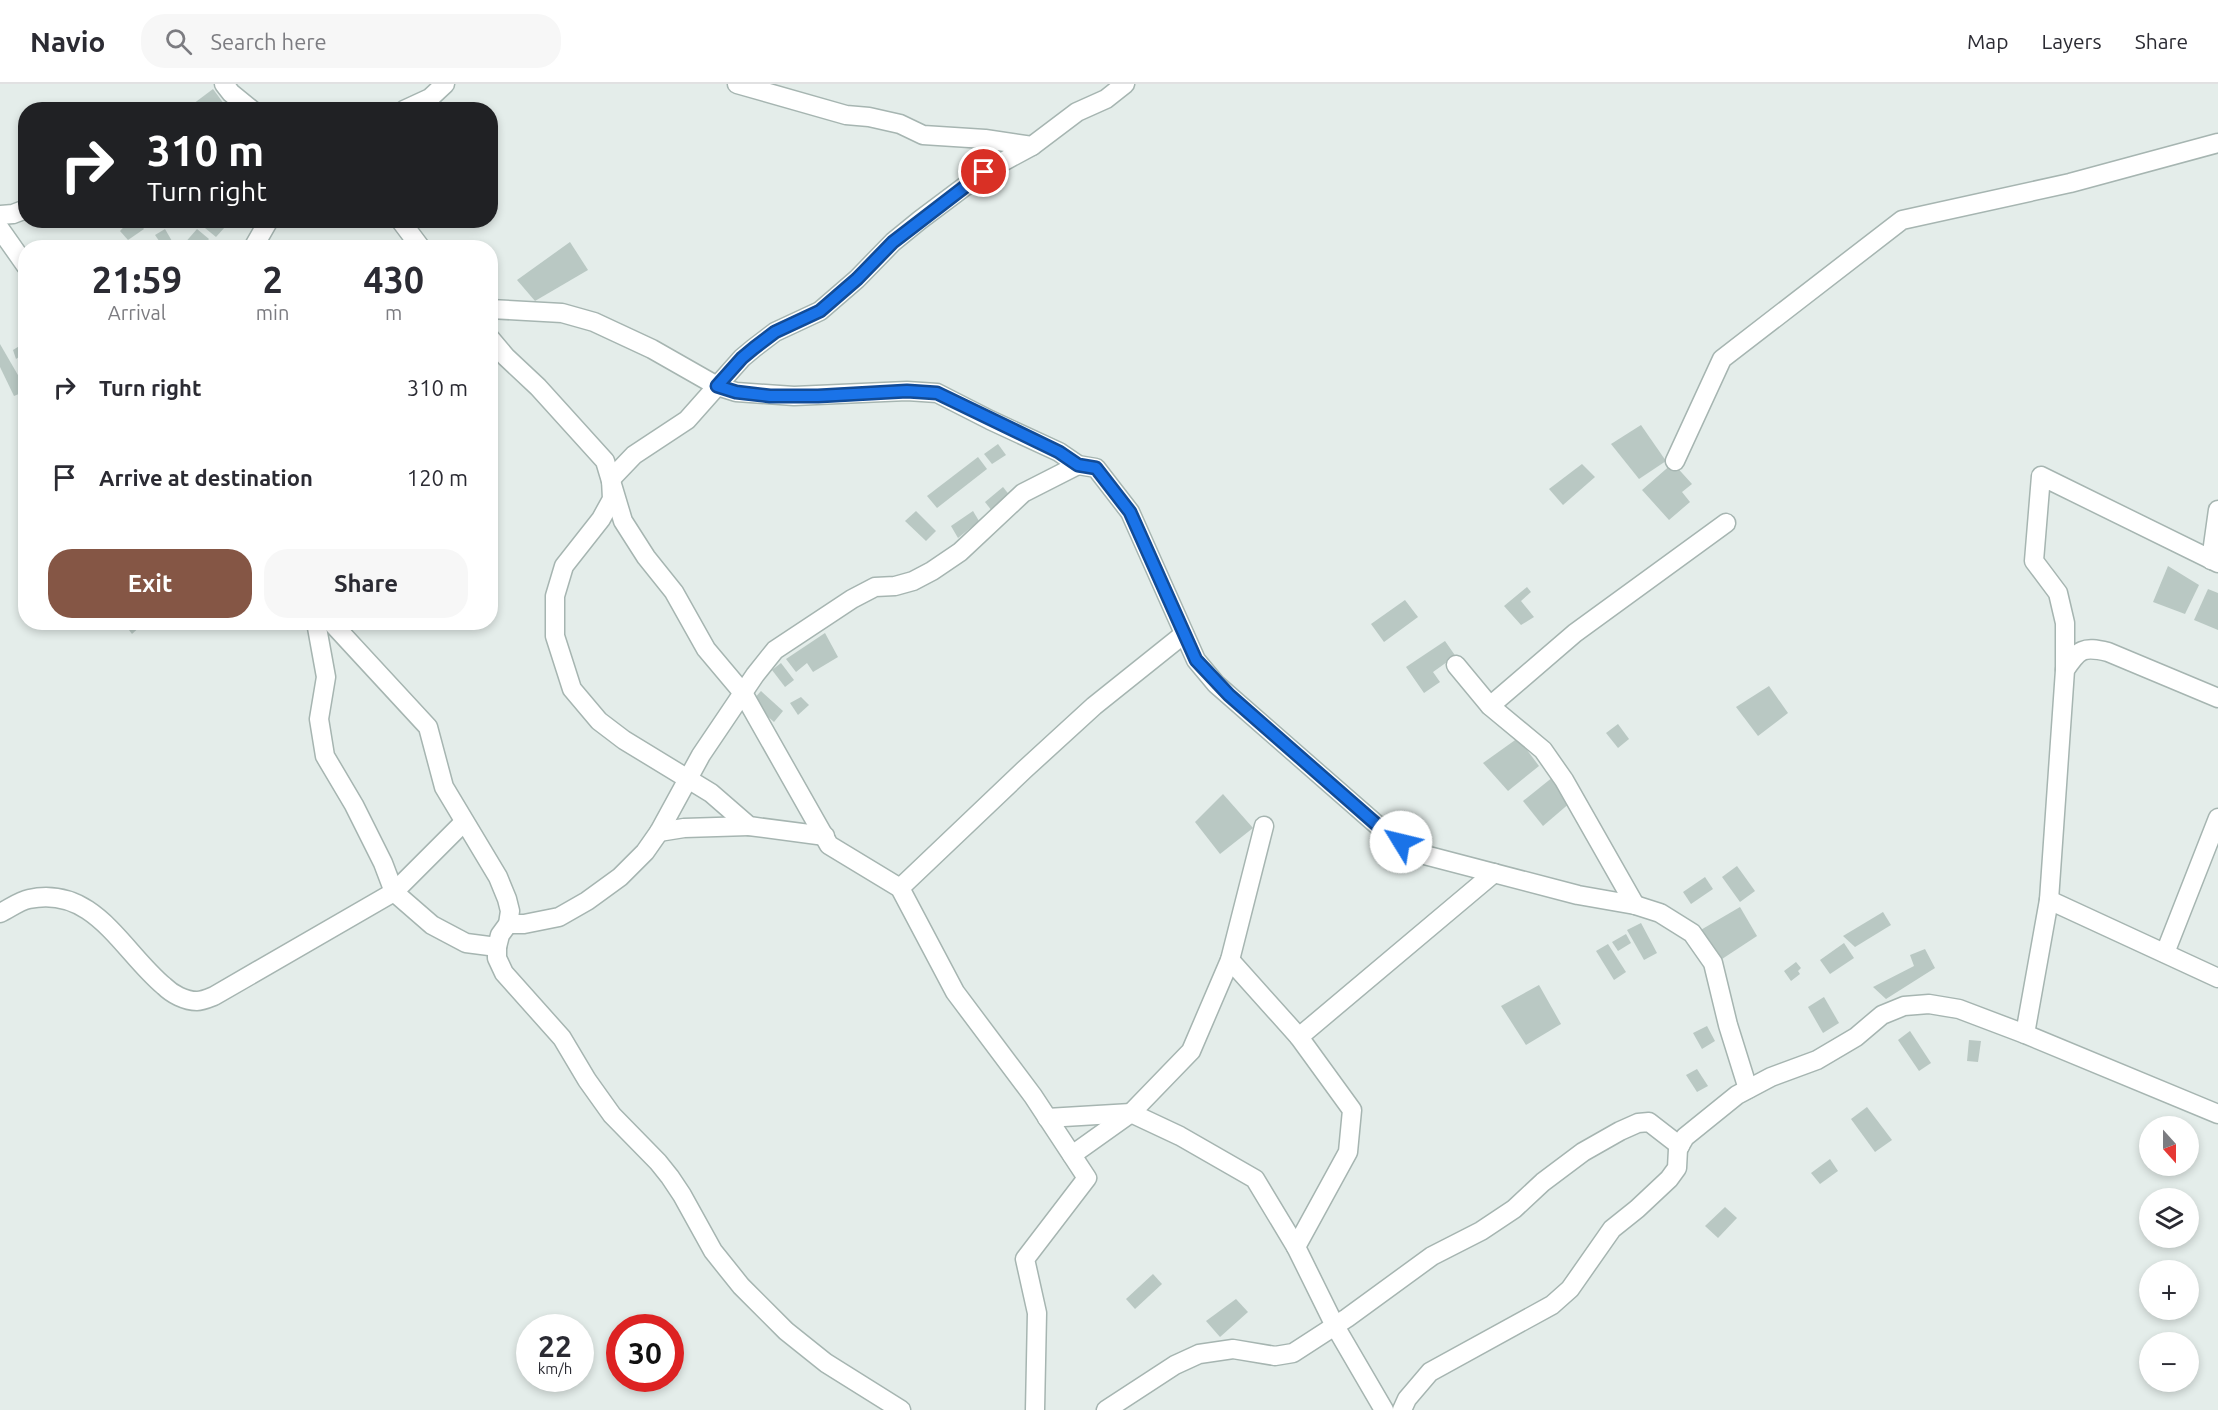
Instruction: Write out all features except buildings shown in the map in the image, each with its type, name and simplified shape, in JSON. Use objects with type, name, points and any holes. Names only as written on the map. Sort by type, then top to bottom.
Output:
[{"type":"street","points":[[224,84],[242,102]]},
{"type":"street","points":[[421,102],[430,98],[445,84]]},
{"type":"street","points":[[736,84],[846,116],[869,117],[900,124],[923,135],[984,139],[1032,146]]},
{"type":"street","points":[[749,826],[711,793],[624,740],[599,721],[572,689],[555,636],[555,596],[564,566],[601,519],[612,499],[611,479],[634,455],[687,420],[742,358],[775,332],[820,311],[857,279],[893,242],[984,172],[1032,146],[1077,112],[1106,99],[1125,84]]},
{"type":"street","points":[[1675,461],[1722,359],[1902,220],[2070,183],[2218,143]]},
{"type":"street","points":[[0,215],[18,212]]},
{"type":"street","points":[[0,229],[18,255]]},
{"type":"street","points":[[498,309],[562,313],[594,322],[652,349],[717,386],[736,392],[770,396],[907,391],[937,393],[1059,452],[1078,465],[1096,468],[1130,512],[1196,660],[1216,684],[1384,831],[1417,853],[1578,895],[1635,905],[1660,913],[1692,933],[1713,963],[1728,1025],[1748,1089]]},
{"type":"street","points":[[498,348],[538,387],[605,461],[623,520],[644,554],[674,592],[706,648],[743,693],[829,845],[900,888],[955,992],[1047,1118],[1087,1178],[1025,1259],[1037,1313],[1035,1410]]},
{"type":"street","points":[[508,924],[524,924],[559,917],[587,901],[620,877],[645,852],[659,832],[701,756],[775,650],[874,587],[896,586],[913,581],[932,571],[960,552],[1023,493],[1078,465]]},
{"type":"street","points":[[2025,1034],[2049,900],[2065,670],[2065,623],[2058,593],[2034,561],[2041,476],[2214,561],[2218,510]]},
{"type":"street","points":[[1490,706],[1575,633],[1726,523]]},
{"type":"street","points":[[317,630],[326,677],[319,718],[325,756],[354,805],[383,863],[394,892],[432,926],[466,943],[497,947]]},
{"type":"street","points":[[338,630],[428,727],[444,787],[498,877],[510,910],[508,924],[500,935],[497,947],[497,958],[504,973],[562,1038],[587,1080],[612,1115],[658,1162],[682,1195],[713,1251],[741,1286],[786,1331],[826,1363],[901,1410]]},
{"type":"street","points":[[900,888],[1094,706],[1184,634]]},
{"type":"street","points":[[2065,670],[2076,653],[2090,648],[2108,652],[2218,698]]},
{"type":"street","points":[[1456,665],[1490,706],[1543,750],[1564,780],[1635,905]]},
{"type":"street","points":[[2165,953],[2218,818]]},
{"type":"street","points":[[0,913],[28,899],[60,898],[82,906],[101,918],[153,977],[174,995],[195,1001],[214,996],[394,892],[464,822]]},
{"type":"street","points":[[659,832],[684,828],[749,826],[825,836]]},
{"type":"street","points":[[1072,1155],[1131,1113],[1191,1051],[1230,960],[1264,826]]},
{"type":"street","points":[[1299,1037],[1494,873]]},
{"type":"street","points":[[2049,900],[2218,978]]},
{"type":"street","points":[[1230,960],[1299,1037],[1352,1110],[1348,1152],[1296,1247]]},
{"type":"street","points":[[1402,1410],[1407,1399],[1430,1372],[1552,1305],[1570,1289],[1612,1229],[1669,1179],[1677,1168],[1680,1146],[1685,1137],[1737,1095],[1771,1077],[1817,1060],[1856,1036],[1882,1015],[1904,1006],[1929,1004],[1959,1009],[2218,1114]]},
{"type":"street","points":[[1047,1118],[1131,1113],[1180,1136],[1255,1179],[1296,1247],[1335,1326],[1384,1410]]},
{"type":"street","points":[[1106,1410],[1175,1365],[1199,1354],[1233,1349],[1250,1350],[1275,1356],[1293,1353],[1335,1326],[1432,1256],[1480,1231],[1514,1209],[1543,1182],[1583,1152],[1620,1131],[1638,1123],[1649,1122],[1680,1146]]},
{"type":"route","points":[[984,172],[893,242],[857,279],[820,311],[775,332],[754,348],[717,386],[736,392],[770,396],[907,391],[937,393],[1059,452],[1078,465],[1096,468],[1130,512],[1196,660],[1216,684],[1384,831],[1401,842]]}]
